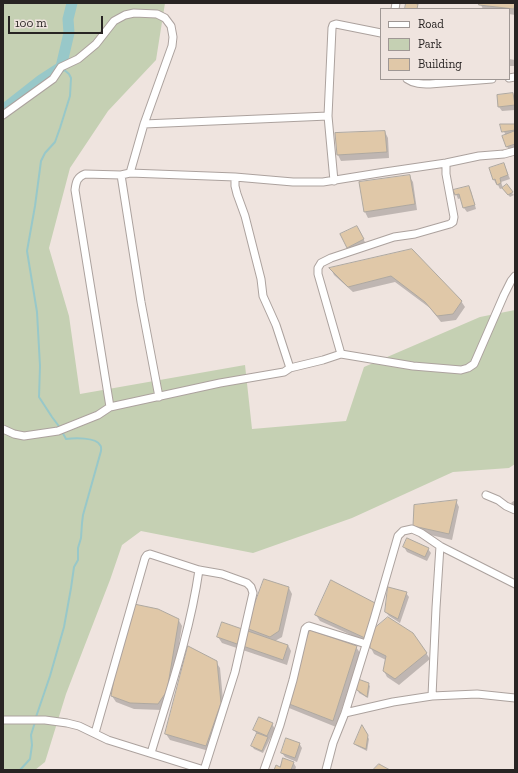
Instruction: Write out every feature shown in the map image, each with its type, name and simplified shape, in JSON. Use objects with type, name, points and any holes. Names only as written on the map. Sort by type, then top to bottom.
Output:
[{"type":"street","points":[[3,115],[53,79],[61,67],[78,59],[96,44],[114,21],[125,15],[134,13],[157,14],[165,18],[171,26],[173,37],[172,46],[144,124],[130,173]]},
{"type":"street","points":[[334,181],[328,116],[332,28],[333,25],[336,24],[380,33]]},
{"type":"street","points":[[408,80],[420,84],[430,84],[480,80]]},
{"type":"street","points":[[144,124],[328,116]]},
{"type":"street","points":[[110,407],[75,190],[76,181],[80,176],[85,174],[121,176],[130,173],[235,177],[293,182],[323,182],[446,163],[479,156],[504,154],[515,151]]},
{"type":"street","points":[[341,354],[318,274],[318,268],[321,263],[331,258],[394,237],[415,234],[453,222],[454,218],[446,174],[446,163]]},
{"type":"street","points":[[121,176],[141,302],[159,397]]},
{"type":"street","points":[[235,177],[235,186],[245,216],[261,279],[263,296],[276,325],[290,368]]},
{"type":"street","points":[[3,429],[14,434],[24,436],[58,431],[98,415],[110,407],[220,383],[284,372],[290,368],[341,354],[413,366],[461,370],[468,368],[474,364],[504,295],[515,276]]},
{"type":"street","points":[[486,495],[515,510]]},
{"type":"street","points":[[326,770],[333,743],[366,644],[398,536],[403,531],[412,529],[440,546],[515,584]]},
{"type":"street","points":[[432,696],[440,546]]},
{"type":"street","points":[[3,720],[45,720],[79,726],[108,740],[204,770],[231,685],[253,593],[251,587],[247,583],[222,574],[199,570],[150,554],[147,555],[95,733]]},
{"type":"street","points":[[150,753],[193,608],[199,570]]},
{"type":"street","points":[[264,770],[296,669],[305,629],[309,626],[366,644]]},
{"type":"street","points":[[344,713],[393,702],[432,696],[476,694],[515,698]]},
{"type":"green space","points":[[3,3],[165,3],[156,60],[108,111],[70,168],[49,248],[69,316],[80,394],[245,365],[252,429],[346,421],[364,367],[480,317],[515,310],[515,464],[509,468],[453,472],[352,518],[253,553],[141,531],[122,545],[66,694],[45,762],[35,770],[3,770]]},
{"type":"building","points":[[406,3],[418,4],[417,8],[405,8]]},
{"type":"building","points":[[479,3],[515,3],[514,9],[479,5]]},
{"type":"building","points":[[513,93],[515,105],[498,107],[497,95]]},
{"type":"building","points":[[500,124],[515,124],[515,130],[502,132]]},
{"type":"building","points":[[385,131],[387,152],[337,155],[335,133]]},
{"type":"building","points":[[515,131],[515,144],[506,147],[502,136]]},
{"type":"building","points":[[504,163],[508,175],[500,178],[501,183],[497,185],[495,179],[493,180],[489,168]]},
{"type":"building","points":[[410,175],[415,204],[364,212],[359,182]]},
{"type":"building","points":[[507,184],[513,192],[508,195],[502,188]]},
{"type":"building","points":[[469,186],[475,205],[463,208],[459,194],[455,195],[453,190]]},
{"type":"building","points":[[357,226],[364,239],[347,248],[340,234]]},
{"type":"building","points":[[412,249],[462,301],[453,314],[437,316],[425,302],[391,276],[348,287],[329,268]]},
{"type":"building","points":[[457,500],[449,534],[413,526],[414,505]]},
{"type":"building","points":[[407,538],[429,548],[425,557],[403,547]]},
{"type":"building","points":[[264,579],[289,587],[279,631],[270,637],[246,628]]},
{"type":"building","points":[[331,580],[377,604],[365,638],[315,615]]},
{"type":"building","points":[[388,587],[407,592],[398,619],[385,612]]},
{"type":"building","points":[[134,604],[158,609],[179,619],[167,691],[158,704],[130,703],[111,696],[119,650]]},
{"type":"building","points":[[388,617],[413,633],[427,653],[395,679],[383,671],[386,656],[370,648],[369,633]]},
{"type":"building","points":[[222,622],[288,645],[283,660],[217,637]]},
{"type":"building","points":[[310,630],[357,646],[333,721],[284,702]]},
{"type":"building","points":[[188,646],[217,661],[221,703],[206,746],[165,734]]},
{"type":"building","points":[[358,679],[369,683],[367,697],[357,690]]},
{"type":"building","points":[[259,717],[273,723],[267,736],[253,730]]},
{"type":"building","points":[[362,725],[368,735],[366,749],[354,744]]},
{"type":"building","points":[[257,733],[268,737],[262,751],[251,746]]},
{"type":"building","points":[[286,738],[300,743],[295,758],[281,753]]},
{"type":"building","points":[[283,758],[294,762],[291,770],[274,770],[276,765],[280,767]]},
{"type":"building","points":[[379,764],[390,770],[373,770]]},
{"type":"waterway","points":[[3,110],[41,80],[61,67],[69,33],[68,19],[72,3]]},
{"type":"waterway","points":[[36,717],[64,627],[74,567],[78,560],[78,548],[81,538],[83,515],[101,451],[101,446],[98,442],[90,439],[66,439],[39,397],[40,366],[37,312],[27,251],[41,161],[45,153],[55,142],[70,96],[71,78],[62,68]]},
{"type":"waterway","points":[[20,770],[30,759],[32,745],[31,735],[35,722]]}]
